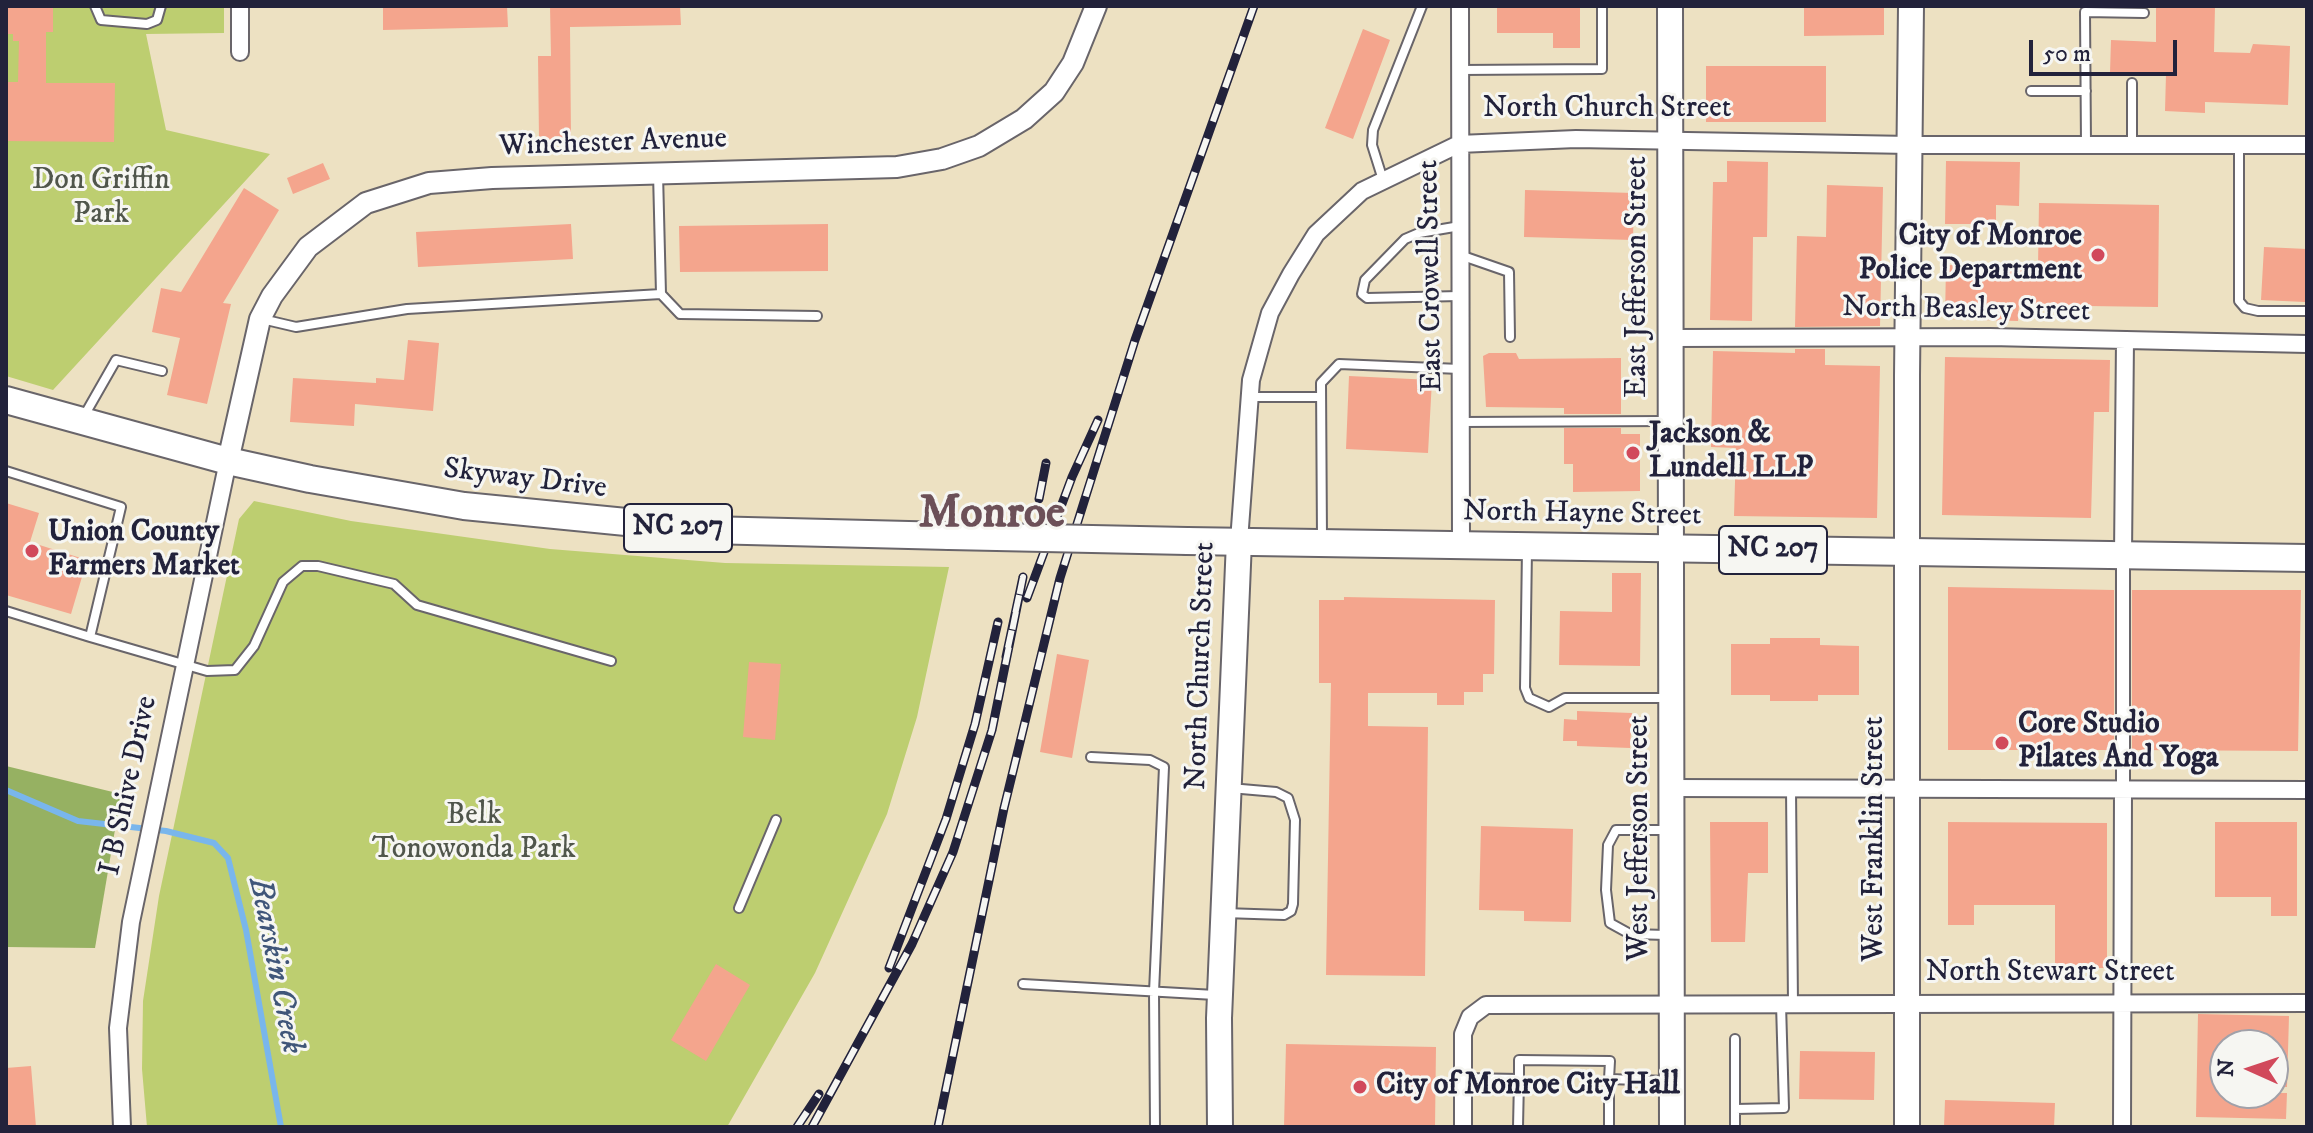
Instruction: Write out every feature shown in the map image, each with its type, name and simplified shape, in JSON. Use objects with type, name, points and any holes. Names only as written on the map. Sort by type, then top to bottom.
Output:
[{"type":"main road","name":"East Jefferson Street","points":[[1670,6],[1674,548]]},
{"type":"main road","name":"West Franklin Street","points":[[1907,1127],[1907,337],[1911,6]]},
{"type":"main road","name":"Skyway Drive","points":[[6,400],[228,461],[387,494],[622,524],[795,534],[1239,541]]},
{"type":"main road","name":"North Hayne Street","points":[[1239,541],[2307,558]]},
{"type":"main road","name":"North Church Street","points":[[1220,1127],[1220,996],[1239,541]]},
{"type":"main road","name":"West Jefferson Street","points":[[1672,1127],[1674,548]]},
{"type":"street","points":[[240,6],[240,52]]},
{"type":"street","name":"Winchester Avenue","points":[[228,461],[260,319],[272,296],[308,247],[366,203],[429,183],[492,178],[897,167],[942,159],[979,146],[1024,119],[1054,92],[1073,63],[1096,6]]},
{"type":"street","name":"East Crowell Street","points":[[1460,6],[1461,545]]},
{"type":"street","name":"North Church Street","points":[[1239,541],[1250,397],[1262,338],[1291,274],[1316,234],[1362,191],[1459,144],[1504,139],[1910,145],[2307,145]]},
{"type":"street","name":"North Beasley Street","points":[[1672,338],[1907,337],[2307,344]]},
{"type":"street","points":[[2122,1127],[2125,340]]},
{"type":"street","name":"I B Shive Drive","points":[[122,1127],[118,1028],[138,886],[228,461]]},
{"type":"street","points":[[1672,788],[2307,790]]},
{"type":"street","name":"North Stewart Street","points":[[1463,1078],[1466,1024],[1475,1011],[1486,1005],[2307,1003]]},
{"type":"street","points":[[1463,1078],[1463,1127]]},
{"type":"lane","points":[[95,6],[101,20],[147,24],[157,20],[161,6]]},
{"type":"lane","points":[[1383,180],[1372,145],[1373,130],[1422,6]]},
{"type":"lane","points":[[1459,70],[1602,69],[1602,6]]},
{"type":"lane","points":[[2086,145],[2085,12],[2144,13]]},
{"type":"lane","points":[[2132,83],[2132,145]]},
{"type":"lane","points":[[2031,91],[2086,91]]},
{"type":"lane","points":[[2239,145],[2239,301],[2245,308],[2258,311],[2307,311]]},
{"type":"lane","points":[[658,172],[661,294],[680,314],[817,316]]},
{"type":"lane","points":[[1460,226],[1419,233],[1405,239],[1365,280],[1362,294],[1367,298],[1461,296]]},
{"type":"lane","points":[[1460,255],[1509,272],[1510,337]]},
{"type":"lane","points":[[260,319],[296,327],[407,309],[661,294]]},
{"type":"lane","points":[[82,421],[116,360],[162,371]]},
{"type":"lane","points":[[1322,543],[1321,383],[1339,364],[1461,369]]},
{"type":"lane","points":[[1250,397],[1321,397]]},
{"type":"lane","points":[[1461,422],[1673,421]]},
{"type":"lane","points":[[6,471],[121,507],[90,637]]},
{"type":"lane","points":[[1527,546],[1525,688],[1529,698],[1549,707],[1565,698],[1673,698]]},
{"type":"lane","points":[[6,611],[185,666],[223,673],[235,670],[254,646],[283,582],[302,566],[341,570],[394,584],[417,605],[611,661]]},
{"type":"lane","points":[[1091,757],[1150,760],[1164,767],[1154,992],[1155,1127]]},
{"type":"lane","points":[[1223,913],[1284,915],[1291,911],[1293,904],[1295,820],[1288,798],[1276,792],[1229,788]]},
{"type":"lane","points":[[1735,1109],[1784,1108],[1791,789]]},
{"type":"lane","points":[[739,908],[776,820]]},
{"type":"lane","points":[[1672,935],[1630,934],[1610,923],[1606,890],[1608,845],[1616,830],[1673,830]]},
{"type":"lane","points":[[1023,984],[1220,996]]},
{"type":"lane","points":[[1735,1039],[1735,1127]]},
{"type":"lane","points":[[1518,1127],[1519,1060],[1610,1061],[1609,1127]]},
{"type":"lane","points":[[1463,1078],[1519,1079]]},
{"type":"lane","points":[[1609,1079],[1672,1081]]},
{"type":"green space","name":"Don Griffin Park","points":[[6,6],[224,6],[224,33],[146,34],[166,130],[270,154],[53,390],[6,376]]},
{"type":"green space","name":"Belk Tonowonda Park","points":[[254,501],[351,521],[550,549],[725,563],[949,567],[917,717],[887,814],[815,973],[727,1127],[147,1127],[142,1069],[143,1001],[159,896],[239,519]]},
{"type":"green space","points":[[6,766],[121,794],[95,948],[6,947]]},
{"type":"building","points":[[6,6],[53,6],[53,32],[46,32],[46,83],[115,83],[114,142],[6,141],[6,82],[18,82],[19,41],[13,41],[13,34],[6,34]]},
{"type":"building","points":[[383,6],[507,6],[508,27],[383,30]]},
{"type":"building","points":[[550,6],[680,6],[681,25],[570,27],[571,140],[539,140],[538,56],[551,56]]},
{"type":"building","points":[[1497,6],[1580,6],[1580,48],[1553,48],[1553,33],[1497,33]]},
{"type":"building","points":[[1804,6],[1884,6],[1884,35],[1804,36]]},
{"type":"building","points":[[2156,6],[2215,6],[2214,52],[2250,53],[2253,44],[2290,46],[2288,105],[2205,102],[2205,113],[2165,111],[2166,74],[2110,73],[2111,40],[2156,42]]},
{"type":"building","points":[[1363,29],[1390,40],[1353,139],[1325,128]]},
{"type":"building","points":[[1706,66],[1826,66],[1826,122],[1706,122]]},
{"type":"building","points":[[1727,161],[1768,162],[1767,237],[1753,237],[1752,321],[1710,320],[1713,182],[1727,182]]},
{"type":"building","points":[[1946,161],[2020,162],[2019,206],[1996,205],[1996,224],[1945,224]]},
{"type":"building","points":[[323,163],[330,179],[293,194],[287,178]]},
{"type":"building","points":[[1827,185],[1883,187],[1880,326],[1795,327],[1797,236],[1826,237]]},
{"type":"building","points":[[244,188],[279,210],[223,303],[231,304],[207,404],[167,395],[180,338],[152,332],[161,288],[181,292]]},
{"type":"building","points":[[1525,190],[1634,193],[1633,240],[1524,237]]},
{"type":"building","name":"City of Monroe Police Department","points":[[2039,203],[2159,205],[2158,307],[2019,305],[2018,321],[1945,319],[1946,265],[2038,267]]},
{"type":"building","points":[[571,224],[573,259],[418,267],[416,232]]},
{"type":"building","points":[[828,224],[828,271],[680,272],[679,226]]},
{"type":"building","points":[[2264,247],[2307,249],[2305,302],[2261,300]]},
{"type":"building","points":[[408,340],[439,343],[433,411],[355,404],[354,426],[290,422],[293,378],[376,383],[376,378],[404,380]]},
{"type":"building","points":[[1795,349],[1825,349],[1825,365],[1880,366],[1877,518],[1734,516],[1736,448],[1711,447],[1713,351],[1795,353]]},
{"type":"building","points":[[1489,353],[1516,353],[1519,359],[1621,358],[1621,414],[1564,414],[1564,408],[1486,407],[1483,356]]},
{"type":"building","points":[[1945,357],[2110,360],[2109,412],[2094,412],[2091,518],[1942,515]]},
{"type":"building","points":[[1349,376],[1432,380],[1428,453],[1346,449]]},
{"type":"building","points":[[1564,428],[1621,428],[1621,434],[1640,434],[1640,491],[1573,492],[1573,464],[1564,464]]},
{"type":"building","name":"Union County Farmers Market","points":[[6,503],[39,513],[30,542],[87,560],[71,614],[6,595]]},
{"type":"building","points":[[1612,573],[1641,573],[1640,666],[1559,665],[1560,611],[1612,612]]},
{"type":"building","points":[[1948,587],[2114,590],[2114,750],[1948,750]]},
{"type":"building","points":[[2132,590],[2301,590],[2298,751],[2132,750]]},
{"type":"building","points":[[1344,597],[1495,600],[1494,674],[1483,674],[1483,692],[1464,692],[1464,705],[1437,705],[1437,693],[1368,693],[1368,726],[1428,727],[1425,976],[1326,975],[1331,683],[1319,683],[1319,600],[1344,600]]},
{"type":"building","points":[[1770,638],[1820,638],[1820,645],[1859,646],[1859,695],[1818,695],[1818,701],[1770,701],[1770,695],[1731,695],[1731,644],[1770,644]]},
{"type":"building","points":[[1057,654],[1089,660],[1072,758],[1040,752]]},
{"type":"building","points":[[749,662],[781,664],[775,740],[743,737]]},
{"type":"building","points":[[1577,711],[1632,713],[1630,748],[1577,746],[1577,741],[1563,741],[1564,719],[1577,720]]},
{"type":"building","points":[[1710,822],[1768,822],[1768,873],[1748,873],[1745,942],[1711,942]]},
{"type":"building","points":[[1948,822],[2107,823],[2107,968],[2055,968],[2055,905],[1974,905],[1974,925],[1948,925]]},
{"type":"building","points":[[2215,822],[2297,822],[2297,916],[2271,916],[2271,897],[2215,897]]},
{"type":"building","points":[[1481,826],[1573,829],[1571,922],[1524,921],[1524,911],[1479,910]]},
{"type":"building","points":[[716,964],[750,985],[706,1061],[671,1040]]},
{"type":"building","points":[[2198,1014],[2289,1016],[2289,1029],[2209,1029],[2209,1109],[2286,1109],[2286,1119],[2196,1117]]},
{"type":"building","name":"City of Monroe City Hall","points":[[1286,1044],[1436,1047],[1435,1127],[1284,1127]]},
{"type":"building","points":[[1800,1051],[1875,1052],[1874,1100],[1799,1099]]},
{"type":"building","points":[[31,1066],[36,1127],[6,1127],[6,1068]]},
{"type":"building","points":[[1945,1100],[2055,1103],[2054,1127],[1944,1127]]},
{"type":"waterway","name":"Bearskin Creek","points":[[6,790],[78,821],[166,831],[214,843],[228,858],[246,930],[281,1127]]},
{"type":"railway","points":[[938,1127],[1004,808],[1060,578],[1135,340],[1254,6]]},
{"type":"railway","points":[[1027,598],[1072,477],[1098,420]]},
{"type":"railway","points":[[1039,499],[1046,463]]},
{"type":"railway","points":[[812,1127],[912,944],[953,852],[992,730],[1023,577],[1006,657]]},
{"type":"railway","points":[[889,968],[946,819],[975,724],[998,622]]},
{"type":"railway","points":[[797,1127],[819,1094]]},
{"type":"place","name":"City of Monroe Police Department","points":[[2098,255]]},
{"type":"place","name":"Jackson & Lundell LLP","points":[[1633,453]]},
{"type":"place","name":"Union County Farmers Market","points":[[32,551]]},
{"type":"place","name":"Core Studio Pilates And Yoga","points":[[2002,743]]},
{"type":"place","name":"City of Monroe City Hall","points":[[1360,1087]]},
{"type":"district","name":"Monroe","points":[[992,516]]}]
